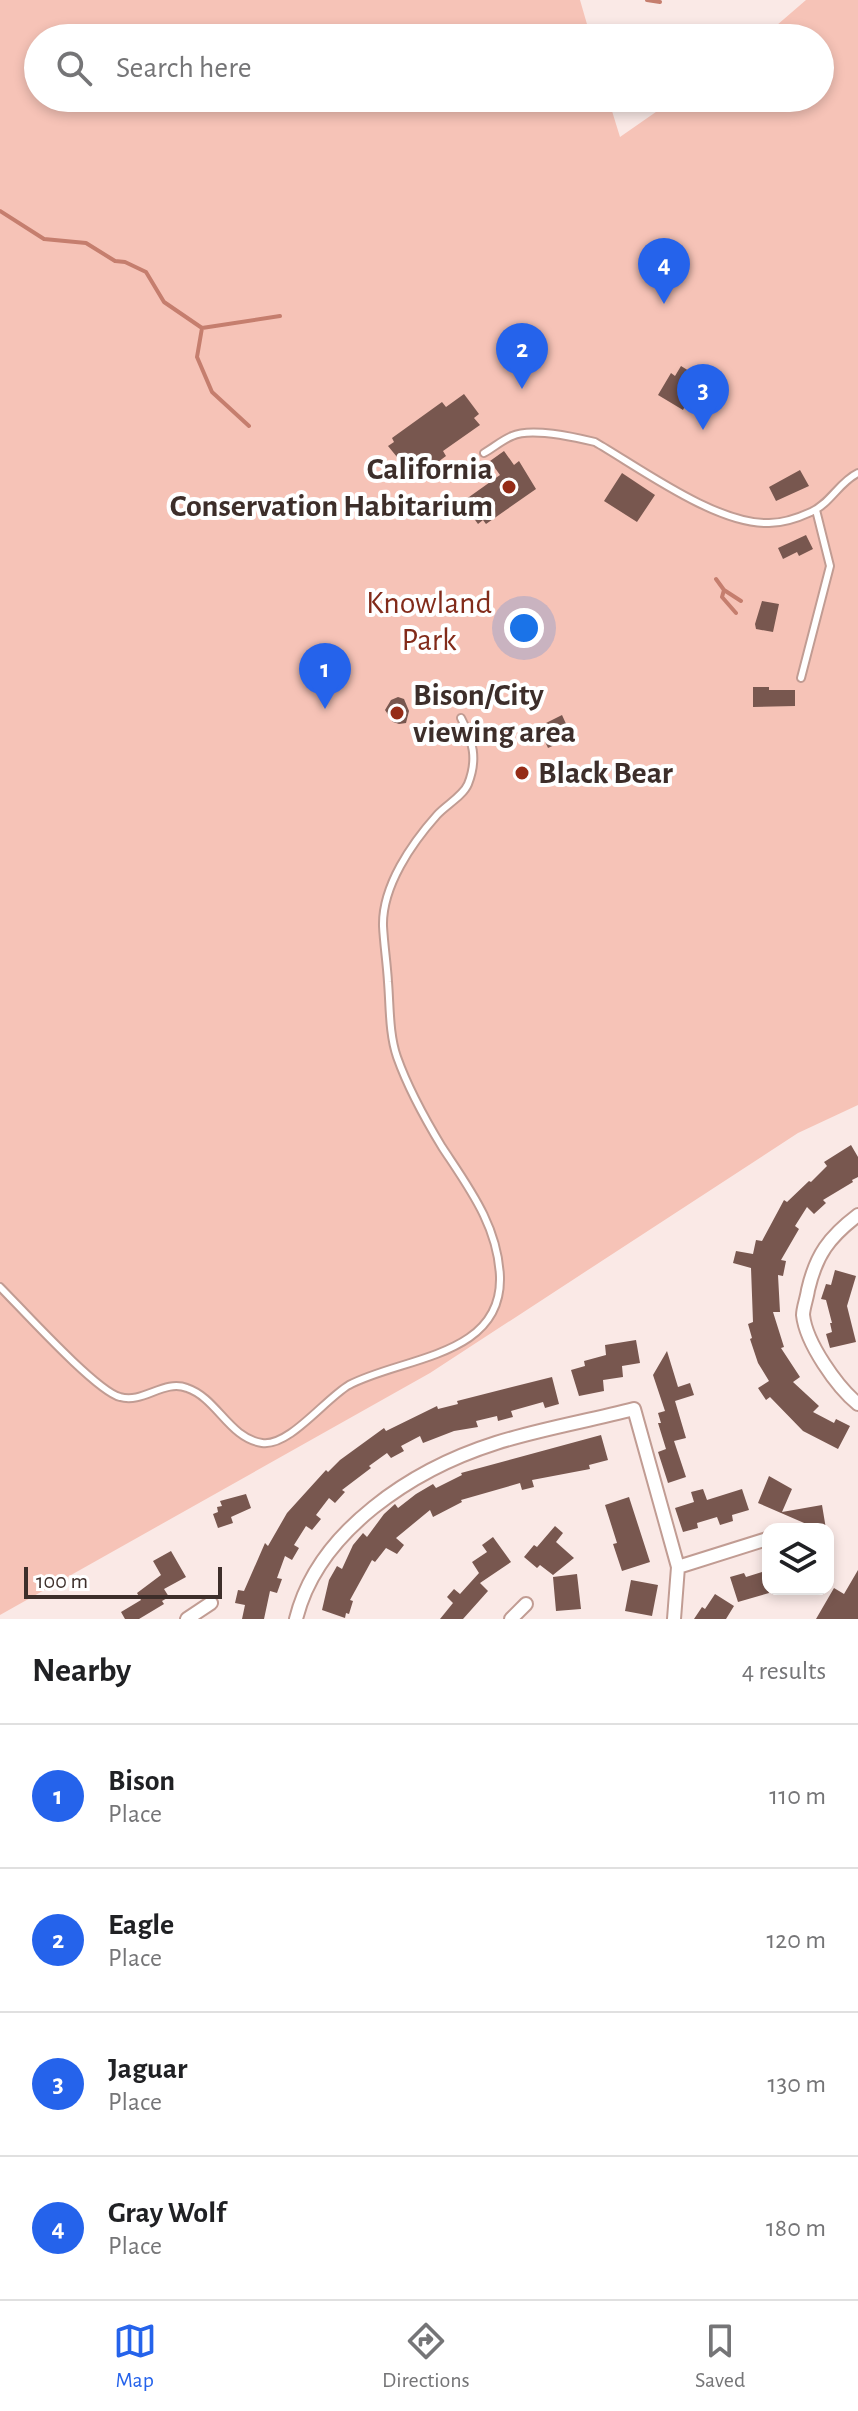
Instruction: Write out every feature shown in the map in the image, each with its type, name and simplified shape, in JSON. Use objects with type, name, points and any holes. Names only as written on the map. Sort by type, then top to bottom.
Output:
[{"type":"street","points":[[858,1215],[841,1228],[814,1262],[803,1314],[818,1355],[842,1391],[858,1404]]},
{"type":"street","points":[[296,1619],[299,1604],[326,1555],[367,1513],[427,1471],[496,1443],[634,1409],[678,1567],[674,1619]]},
{"type":"street","points":[[678,1567],[762,1541]]},
{"type":"street","points":[[187,1619],[211,1603]]},
{"type":"street","points":[[511,1619],[526,1604]]},
{"type":"lane","points":[[484,453],[512,435],[525,433],[595,442],[728,517],[767,523],[794,519],[816,510],[841,483],[858,473]]},
{"type":"lane","points":[[801,678],[830,566],[816,510]]},
{"type":"lane","points":[[0,1287],[98,1384],[120,1398],[138,1397],[173,1385],[186,1387],[202,1395],[239,1433],[267,1444],[286,1437],[347,1387],[472,1338],[493,1316],[500,1279],[491,1230],[482,1208],[440,1142],[396,1054],[383,923],[394,882],[416,841],[439,813],[468,787],[475,753],[461,718]]},
{"type":"green space","name":"Knowland Park","points":[[0,0],[580,0],[587,24],[24,24],[24,112],[612,112],[620,137],[656,112],[834,112],[834,24],[778,24],[806,0],[858,0],[858,1105],[798,1133],[430,1373],[0,1615]]},
{"type":"building","points":[[681,366],[702,379],[696,389],[705,394],[695,412],[685,406],[683,410],[658,395],[671,373],[675,376]]},
{"type":"building","points":[[464,394],[479,414],[474,418],[480,425],[443,451],[446,456],[415,479],[388,446],[394,442],[392,438],[442,402],[446,407]]},
{"type":"building","name":"California Conservation Habitarium","points":[[504,451],[514,465],[519,461],[536,489],[486,524],[483,520],[478,524],[462,502],[500,475],[490,461]]},
{"type":"building","points":[[800,470],[809,486],[776,501],[769,487]]},
{"type":"building","points":[[622,473],[655,495],[637,522],[604,501]]},
{"type":"building","points":[[806,535],[813,549],[783,559],[778,548]]},
{"type":"building","points":[[762,601],[779,604],[773,632],[756,629]]},
{"type":"building","points":[[753,687],[795,690],[795,706],[753,707]]},
{"type":"building","name":"Bison/City viewing area","points":[[398,697],[404,699],[409,711],[406,723],[393,722],[385,710],[391,700]]},
{"type":"building","points":[[562,715],[572,737],[548,748],[538,727]]},
{"type":"building","points":[[851,1145],[858,1157],[858,1177],[823,1200],[826,1203],[814,1214],[807,1207],[795,1226],[799,1229],[781,1260],[786,1261],[783,1276],[778,1275],[780,1312],[773,1312],[784,1347],[781,1348],[800,1377],[793,1382],[819,1406],[813,1412],[834,1423],[836,1419],[850,1426],[838,1449],[803,1431],[770,1397],[766,1400],[758,1388],[769,1381],[758,1363],[750,1339],[748,1324],[753,1322],[751,1268],[733,1263],[736,1251],[753,1254],[756,1240],[762,1241],[784,1200],[787,1202],[811,1182],[827,1166],[824,1162]]},
{"type":"building","points":[[835,1270],[856,1276],[847,1306],[856,1342],[830,1348],[826,1334],[832,1332],[832,1323],[826,1300],[821,1299],[826,1284],[831,1285]]},
{"type":"building","points":[[636,1340],[640,1363],[622,1366],[623,1377],[603,1380],[604,1391],[579,1396],[571,1370],[585,1366],[584,1361],[606,1355],[605,1345]]},
{"type":"building","points":[[667,1351],[678,1387],[690,1383],[694,1395],[675,1401],[686,1438],[674,1441],[686,1477],[668,1483],[658,1452],[666,1449],[658,1423],[661,1423],[658,1413],[665,1411],[653,1375]]},
{"type":"building","points":[[552,1377],[559,1404],[545,1408],[543,1402],[511,1411],[513,1417],[498,1421],[497,1416],[476,1421],[478,1427],[454,1431],[423,1443],[420,1436],[401,1446],[404,1451],[391,1458],[387,1453],[369,1466],[371,1468],[342,1490],[345,1492],[335,1503],[329,1498],[316,1515],[321,1519],[312,1530],[306,1526],[294,1545],[299,1548],[292,1560],[285,1556],[277,1578],[282,1579],[277,1593],[270,1591],[264,1619],[242,1619],[245,1605],[235,1603],[238,1590],[244,1591],[265,1543],[268,1546],[287,1513],[326,1470],[328,1472],[384,1428],[386,1431],[437,1406],[438,1409],[458,1404],[457,1401]]},
{"type":"building","points":[[601,1435],[608,1460],[589,1465],[590,1469],[532,1480],[534,1487],[522,1490],[520,1483],[461,1500],[433,1517],[430,1510],[396,1538],[404,1545],[397,1554],[386,1548],[375,1562],[372,1560],[350,1600],[353,1601],[345,1618],[322,1610],[329,1580],[337,1566],[342,1569],[353,1545],[363,1533],[367,1537],[395,1504],[398,1508],[433,1484],[436,1488],[461,1473]]},
{"type":"building","points":[[769,1476],[792,1489],[782,1512],[822,1505],[825,1523],[804,1523],[758,1503]]},
{"type":"building","points":[[703,1489],[707,1500],[742,1489],[749,1510],[732,1515],[733,1521],[720,1525],[717,1517],[697,1523],[698,1528],[683,1532],[675,1508],[694,1502],[691,1492]]},
{"type":"building","points":[[246,1494],[251,1508],[231,1517],[233,1523],[218,1528],[213,1514],[218,1512],[217,1507],[222,1506],[220,1501]]},
{"type":"building","points":[[629,1497],[650,1562],[622,1571],[605,1505]]},
{"type":"building","points":[[555,1526],[563,1533],[556,1542],[574,1558],[553,1575],[540,1565],[537,1568],[524,1557]]},
{"type":"building","points":[[493,1537],[511,1562],[480,1583],[488,1591],[463,1619],[440,1619],[453,1603],[447,1597],[454,1589],[460,1594],[479,1573],[472,1562],[487,1552],[482,1545]]},
{"type":"building","points":[[171,1551],[186,1577],[164,1589],[169,1597],[162,1601],[164,1604],[139,1619],[125,1619],[121,1612],[141,1600],[137,1593],[161,1575],[153,1561]]},
{"type":"building","points":[[858,1570],[858,1619],[816,1619],[830,1595],[834,1595],[834,1588],[844,1594]]},
{"type":"building","points":[[762,1572],[762,1595],[738,1602],[730,1577],[744,1573],[746,1577]]},
{"type":"building","points":[[577,1574],[581,1609],[556,1611],[553,1577]]},
{"type":"building","points":[[631,1580],[658,1585],[652,1616],[625,1611]]},
{"type":"building","points":[[715,1594],[734,1606],[726,1619],[694,1619],[702,1607],[705,1609]]},
{"type":"waterway","points":[[647,0],[660,2]]},
{"type":"waterway","points":[[0,211],[44,239],[86,243],[115,261],[125,262],[146,272],[164,302],[202,328],[197,357],[212,392],[249,426]]},
{"type":"waterway","points":[[202,328],[280,316]]},
{"type":"waterway","points":[[716,579],[724,590],[741,601]]},
{"type":"waterway","points":[[724,590],[722,597],[736,613]]},
{"type":"place","name":"Gray Wolf","points":[[664,304]]},
{"type":"place","name":"Eagle","points":[[522,389]]},
{"type":"place","name":"Jaguar","points":[[703,430]]},
{"type":"place","name":"California Conservation Habitarium","points":[[509,487]]},
{"type":"place","name":"Bison","points":[[325,709]]},
{"type":"place","name":"Bison/City viewing area","points":[[397,713]]},
{"type":"place","name":"Black Bear","points":[[522,773]]}]
